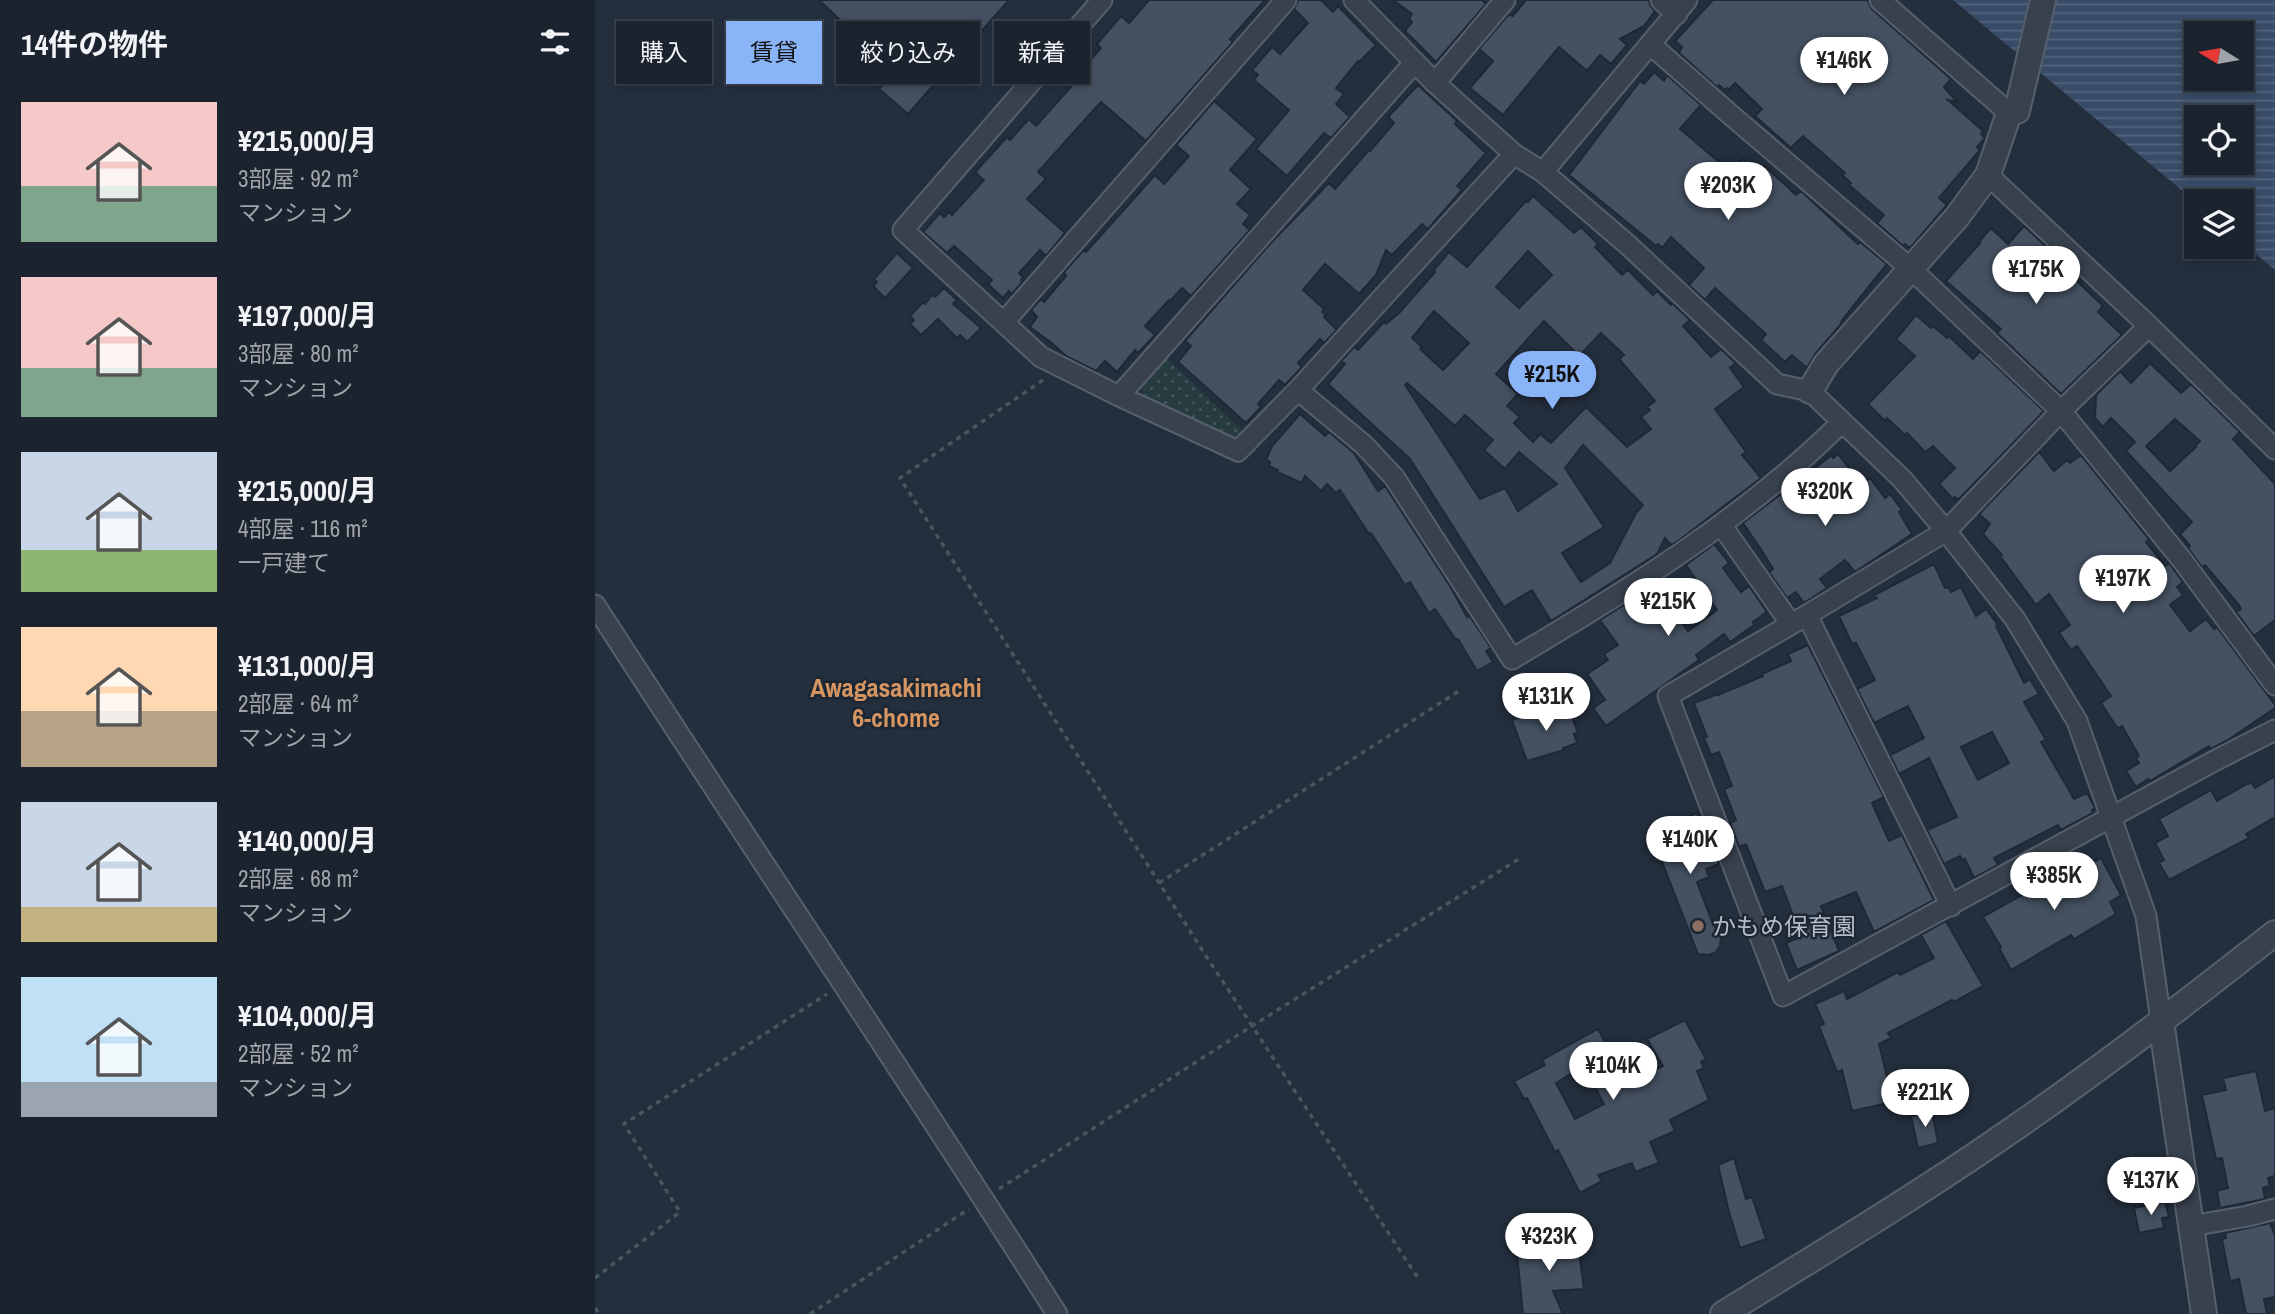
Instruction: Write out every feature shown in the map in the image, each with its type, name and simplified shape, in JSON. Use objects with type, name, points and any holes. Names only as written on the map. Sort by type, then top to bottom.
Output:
[{"type":"street","points":[[1102,0],[903,230],[1041,357],[1238,451],[1298,390],[1514,154]]},
{"type":"street","points":[[1004,322],[1286,0]]},
{"type":"street","points":[[1354,0],[1435,83],[1514,154],[1543,173],[1680,291],[1777,384],[1810,391],[1902,480],[2015,619],[2077,721],[2146,916],[2204,1314]]},
{"type":"street","points":[[1435,83],[1505,0]]},
{"type":"street","points":[[1543,173],[1682,7],[1661,0]]},
{"type":"street","points":[[1880,0],[2013,112]]},
{"type":"street","points":[[1810,391],[1826,363],[1957,217],[1988,175],[2013,112],[2043,0]]},
{"type":"street","points":[[1651,45],[1910,268],[2061,411],[2182,560],[2275,685]]},
{"type":"street","points":[[1119,396],[1415,62]]},
{"type":"street","points":[[1988,175],[2150,326],[2275,449]]},
{"type":"street","points":[[2150,326],[2061,411],[1946,531],[1668,696],[1783,996],[2275,730]]},
{"type":"street","points":[[1298,390],[1364,446],[1394,477],[1512,659],[1608,602],[1722,526],[1811,452],[1842,422]]},
{"type":"street","points":[[1722,526],[1799,620],[1951,906]]},
{"type":"street","points":[[595,605],[985,1199],[1057,1314]]},
{"type":"street","points":[[1723,1314],[1879,1219],[1984,1149],[2161,1021],[2275,933]]},
{"type":"street","points":[[2191,1226],[2275,1209]]},
{"type":"path","points":[[1062,367],[900,478],[1159,883],[1418,1278]]},
{"type":"path","points":[[1159,883],[1462,689]]},
{"type":"path","points":[[810,1314],[1252,1026],[1522,857]]},
{"type":"path","points":[[595,1278],[680,1212],[624,1124],[843,983]]},
{"type":"path","points":[[595,1308],[599,1314]]},
{"type":"green space","points":[[1164,356],[1244,432],[1230,439],[1144,396],[1140,386]]},
{"type":"water","points":[[1953,0],[2275,0],[2275,270],[2254,252],[2254,189],[2184,189],[2184,192]]},
{"type":"building","points":[[819,0],[1009,0],[980,33],[980,21],[841,21]]},
{"type":"building","points":[[1149,0],[1265,0],[1230,39],[1233,42],[1146,141],[1101,102],[1038,172],[1046,179],[1027,199],[1065,233],[1046,256],[1040,250],[1019,273],[1023,281],[1012,294],[1009,291],[1003,298],[988,284],[992,280],[954,246],[947,253],[923,232],[940,213],[944,217],[949,212],[952,215],[984,180],[976,173],[977,170],[1007,137],[1010,140],[1029,119],[1036,126],[1074,84],[1090,84],[1090,60],[1101,48],[1097,44],[1121,16],[1129,23]]},
{"type":"building","points":[[1298,0],[1321,0],[1333,12],[1338,6],[1376,45],[1358,61],[1336,88],[1344,94],[1336,104],[1350,117],[1331,138],[1324,133],[1287,176],[1256,149],[1289,110],[1254,80],[1258,75],[1252,70],[1272,47],[1280,54],[1308,23],[1294,9]]},
{"type":"building","points":[[1393,0],[1482,0],[1486,4],[1436,62],[1405,31],[1412,22],[1409,19],[1412,14]]},
{"type":"building","points":[[1526,0],[1649,0],[1655,11],[1644,26],[1620,39],[1627,45],[1611,64],[1600,55],[1587,71],[1559,47],[1503,115],[1470,88],[1493,61],[1479,49],[1508,15],[1513,16]]},
{"type":"building","points":[[1713,0],[1867,0],[1872,9],[1951,79],[1944,87],[1957,102],[1948,100],[1983,131],[1981,134],[1985,138],[1977,147],[1980,150],[1939,198],[1947,205],[1910,248],[1905,244],[1903,246],[1877,223],[1884,215],[1849,185],[1851,183],[1842,175],[1845,173],[1803,136],[1791,148],[1755,116],[1762,109],[1735,83],[1729,90],[1719,85],[1717,87],[1679,53],[1682,47],[1675,41]]},
{"type":"building","points":[[1654,72],[1664,81],[1667,75],[1701,105],[1680,129],[1731,172],[1743,159],[1750,165],[1753,161],[1762,169],[1765,166],[1796,195],[1801,191],[1858,244],[1860,242],[1887,264],[1815,354],[1807,368],[1792,355],[1785,362],[1761,340],[1766,334],[1715,288],[1705,300],[1689,285],[1704,268],[1671,237],[1662,248],[1658,244],[1656,246],[1569,175],[1640,81],[1644,84]]},
{"type":"building","points":[[884,84],[935,84],[908,114],[879,89]]},
{"type":"building","points":[[1418,85],[1457,121],[1455,124],[1486,153],[1457,186],[1462,190],[1428,229],[1422,224],[1392,255],[1386,250],[1376,275],[1359,294],[1325,264],[1303,290],[1324,309],[1324,317],[1337,330],[1324,343],[1320,339],[1298,363],[1302,367],[1285,385],[1279,380],[1258,404],[1261,407],[1246,423],[1178,362],[1191,346],[1185,341],[1268,246],[1329,183],[1335,189],[1370,151],[1394,123],[1388,117]]},
{"type":"building","points":[[1214,101],[1257,139],[1230,170],[1251,189],[1237,204],[1250,215],[1243,224],[1250,230],[1191,296],[1182,288],[1169,300],[1145,326],[1155,335],[1138,353],[1135,350],[1117,372],[1105,361],[1096,371],[1066,356],[1030,327],[1037,317],[1031,310],[1041,299],[1044,302],[1066,276],[1064,272],[1084,250],[1086,252],[1155,175],[1164,184],[1189,156],[1176,145]]},
{"type":"building","points":[[1533,196],[1574,233],[1581,227],[1598,244],[1595,247],[1622,275],[1628,270],[1653,295],[1657,291],[1690,320],[1683,326],[1711,357],[1721,349],[1736,363],[1730,368],[1744,387],[1715,409],[1746,452],[1742,455],[1761,478],[1678,541],[1671,545],[1665,538],[1657,554],[1551,621],[1532,590],[1504,607],[1410,459],[1328,384],[1345,364],[1341,361],[1354,347],[1358,350],[1384,322],[1386,324],[1400,312],[1449,252],[1467,267],[1526,201]],"holes":[[[1528,251],[1552,275],[1519,308],[1496,287]],[[1434,311],[1469,343],[1443,370],[1412,338]],[[1544,321],[1579,356],[1601,333],[1624,355],[1619,359],[1655,401],[1647,407],[1650,410],[1641,417],[1651,429],[1627,447],[1586,407],[1551,443],[1540,434],[1533,442],[1514,423],[1520,417],[1507,406],[1518,394],[1496,374]],[[1407,383],[1455,426],[1465,415],[1493,440],[1484,450],[1505,469],[1519,452],[1557,484],[1518,511],[1505,488],[1480,499],[1405,385]],[[1583,445],[1643,505],[1636,513],[1610,563],[1581,582],[1562,553],[1604,527],[1565,468]]]},
{"type":"building","points":[[2024,226],[2061,260],[2058,263],[2103,306],[2098,312],[2122,335],[2061,394],[1997,333],[2001,329],[1946,281],[1991,228],[2008,244]]},
{"type":"building","points":[[897,253],[913,268],[885,298],[873,286],[877,282],[874,279]]},
{"type":"building","points":[[944,288],[957,300],[953,304],[981,328],[967,342],[960,335],[957,338],[938,319],[921,335],[910,324],[914,320],[910,316],[923,302],[925,304],[932,295],[935,297]]},
{"type":"building","points":[[1916,315],[1931,328],[1933,326],[1947,338],[1949,336],[1973,359],[1980,351],[2044,411],[1958,500],[1955,497],[1953,499],[1939,484],[1955,468],[1933,446],[1925,452],[1907,433],[1905,435],[1887,418],[1885,421],[1868,404],[1915,356],[1896,339]]},
{"type":"building","points":[[2150,363],[2181,393],[2191,384],[2240,432],[2233,439],[2275,484],[2275,620],[2254,636],[2236,612],[2241,609],[2239,605],[2205,565],[2202,567],[2180,534],[2192,522],[2126,451],[2135,442],[2111,418],[2103,427],[2095,418],[2096,395],[2120,371],[2131,383]],"holes":[[[2175,419],[2200,441],[2170,471],[2146,446]]]},
{"type":"building","points":[[1300,414],[1325,436],[1329,432],[1354,453],[1378,491],[1385,486],[1467,617],[1469,615],[1491,648],[1486,651],[1493,662],[1477,671],[1458,639],[1456,640],[1435,609],[1429,613],[1410,582],[1405,585],[1340,490],[1336,493],[1327,484],[1321,491],[1305,476],[1302,483],[1269,466],[1270,462],[1266,460],[1272,446]]},
{"type":"building","points":[[2039,452],[2054,471],[2067,460],[2070,463],[2081,455],[2149,539],[2146,542],[2165,566],[2169,563],[2183,582],[2177,587],[2183,595],[2170,605],[2190,631],[2206,619],[2214,629],[2217,627],[2275,705],[2275,708],[2228,740],[2211,749],[2209,746],[2136,787],[2126,771],[2139,763],[2136,758],[2139,756],[2122,726],[2118,729],[2101,703],[2111,696],[2077,646],[2071,650],[2059,633],[2070,625],[2049,594],[2036,605],[2000,556],[2002,555],[1983,534],[1990,524],[1979,514]]},
{"type":"building","points":[[1838,454],[1861,484],[1870,478],[1885,498],[1890,494],[1902,510],[1899,512],[1912,534],[1855,572],[1845,560],[1820,579],[1827,588],[1804,603],[1796,592],[1787,598],[1769,572],[1773,569],[1743,523],[1832,455],[1833,458]]},
{"type":"building","points":[[1714,544],[1729,563],[1723,568],[1741,592],[1749,586],[1767,612],[1730,642],[1724,634],[1696,655],[1699,660],[1606,726],[1593,708],[1605,700],[1587,674],[1608,660],[1604,654],[1618,645],[1600,620],[1640,595],[1651,612],[1659,606],[1663,613],[1671,607],[1688,631],[1717,610],[1686,565]]},
{"type":"building","points":[[1934,564],[1945,588],[1948,587],[1951,592],[1961,587],[1976,616],[1986,609],[1998,625],[1996,626],[2024,683],[2030,679],[2039,694],[2024,702],[2046,740],[2041,742],[2074,799],[2087,793],[2095,808],[2093,813],[2061,830],[2058,825],[1994,858],[1998,865],[1974,878],[1965,859],[1962,860],[1960,856],[1944,864],[1927,830],[1957,817],[1929,758],[1899,774],[1890,755],[1924,738],[1908,706],[1874,723],[1857,689],[1875,680],[1856,643],[1852,644],[1839,616],[1877,598],[1874,595]],"holes":[[[1992,732],[2009,763],[1978,780],[1961,747]]]},
{"type":"building","points":[[1808,645],[1884,797],[1872,803],[1889,841],[1902,835],[1934,900],[1874,932],[1856,892],[1821,906],[1839,951],[1797,970],[1786,943],[1801,937],[1782,886],[1765,892],[1746,844],[1739,847],[1730,823],[1736,820],[1724,789],[1732,786],[1719,752],[1711,755],[1694,703],[1763,676],[1762,674],[1791,661],[1788,654]]},
{"type":"building","points":[[1567,703],[1578,733],[1574,734],[1577,743],[1563,748],[1564,750],[1527,761],[1512,720],[1538,711],[1544,719]]},
{"type":"building","points":[[2275,776],[2275,817],[2246,834],[2249,838],[2169,880],[2159,863],[2164,860],[2155,843],[2168,836],[2159,819],[2211,790],[2217,801],[2247,784],[2252,783],[2255,788]]},
{"type":"building","points":[[1697,813],[1719,864],[1706,869],[1709,877],[1697,882],[1713,924],[1721,935],[1720,946],[1716,952],[1709,955],[1698,954],[1650,831]]},
{"type":"building","points":[[2089,857],[2092,863],[2101,858],[2121,895],[2110,902],[2116,914],[2074,939],[2071,935],[2011,970],[1983,917]]},
{"type":"building","points":[[1946,921],[1983,986],[1888,1033],[1891,1038],[1879,1044],[1893,1102],[1852,1111],[1842,1070],[1837,1072],[1819,1026],[1824,1024],[1815,1004],[1844,991],[1847,999],[1898,972],[1900,975],[1934,958],[1921,935]]},
{"type":"building","points":[[1685,1020],[1706,1059],[1701,1062],[1704,1068],[1697,1071],[1709,1100],[1670,1120],[1675,1131],[1650,1142],[1659,1163],[1635,1172],[1632,1163],[1598,1175],[1602,1181],[1580,1193],[1558,1150],[1555,1152],[1527,1098],[1524,1099],[1514,1081],[1545,1065],[1542,1060],[1598,1029],[1618,1065],[1624,1062],[1634,1080],[1663,1066],[1647,1039]],"holes":[[[1584,1066],[1604,1104],[1575,1119],[1556,1083]]]},
{"type":"building","points":[[2256,1071],[2265,1111],[2275,1108],[2275,1176],[2268,1178],[2270,1186],[2263,1188],[2265,1199],[2220,1208],[2217,1191],[2228,1188],[2222,1158],[2216,1159],[2202,1095],[2226,1090],[2223,1078]]},
{"type":"building","points":[[1932,1111],[1938,1143],[1918,1148],[1911,1116]]},
{"type":"building","points":[[1734,1158],[1746,1199],[1752,1197],[1766,1239],[1740,1248],[1718,1165]]},
{"type":"building","points":[[2165,1202],[2169,1217],[2162,1218],[2164,1228],[2139,1233],[2134,1208]]},
{"type":"building","points":[[2270,1223],[2275,1236],[2275,1297],[2264,1299],[2267,1314],[2246,1314],[2239,1279],[2230,1281],[2222,1239],[2226,1238],[2225,1233]]},
{"type":"building","points":[[1570,1231],[1571,1244],[1578,1243],[1584,1289],[1553,1291],[1563,1314],[1523,1314],[1517,1254],[1521,1254],[1521,1248],[1541,1246],[1541,1240],[1550,1239],[1549,1233]]},
{"type":"place","name":"かもめ保育園","points":[[1698,926]]},
{"type":"district","name":"Awagasakimachi 6-chome","points":[[896,702]]}]
